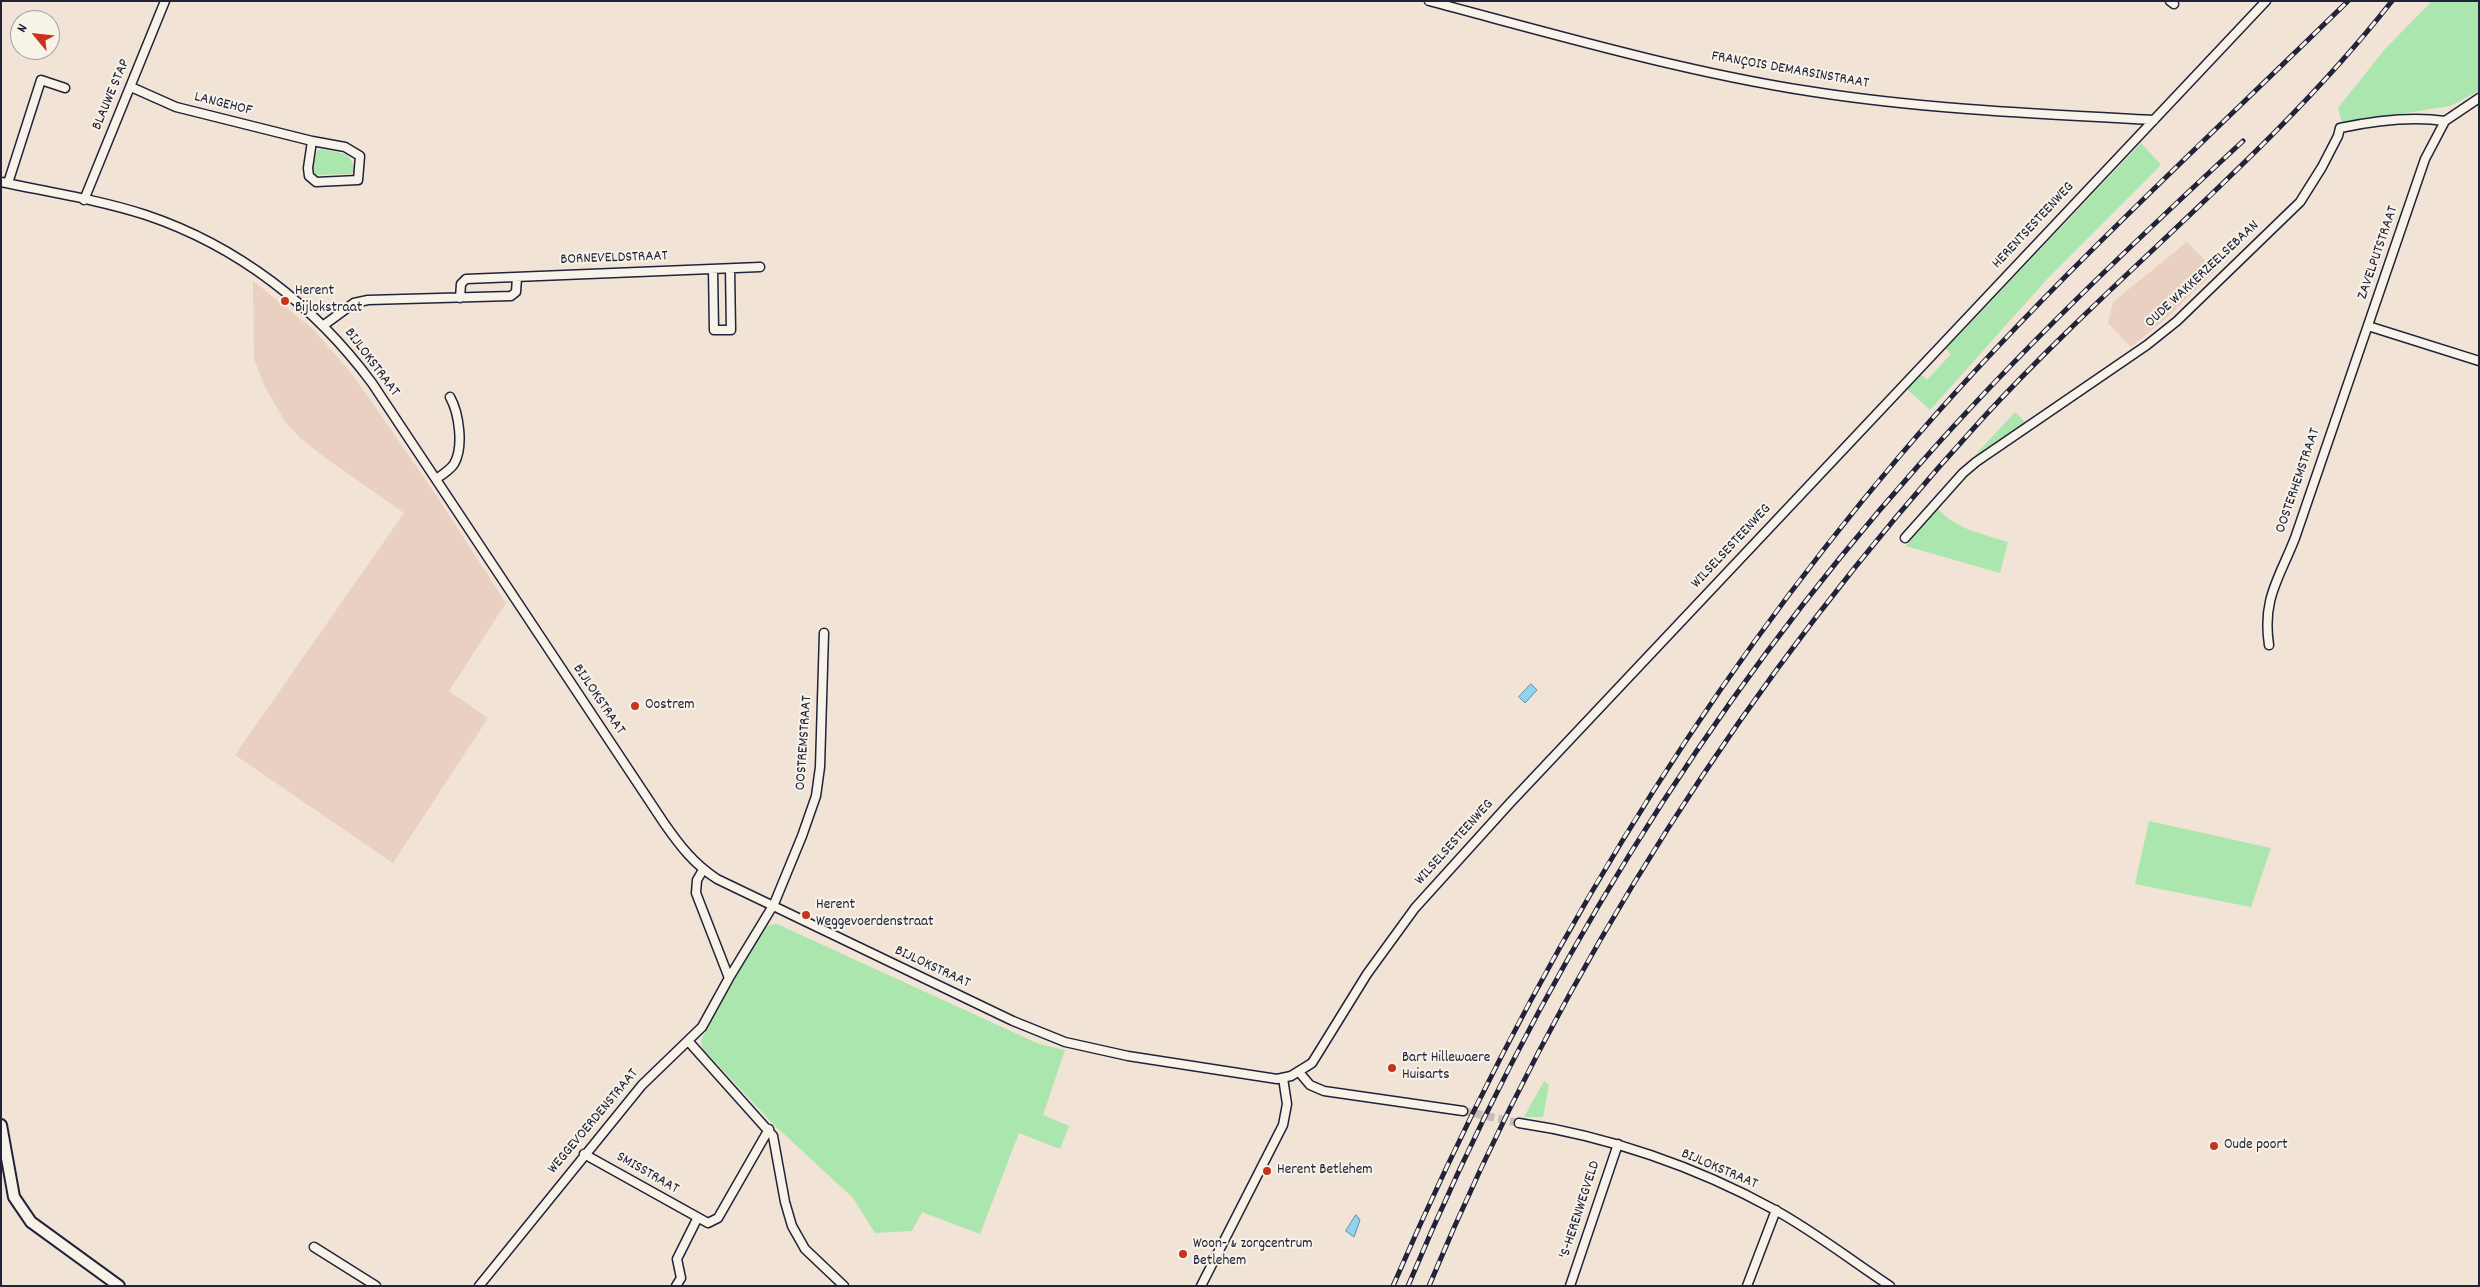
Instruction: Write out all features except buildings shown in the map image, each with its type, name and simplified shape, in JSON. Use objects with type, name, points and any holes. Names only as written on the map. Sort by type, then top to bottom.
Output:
[{"type":"street","name":"BLAUWE STAP","points":[[84,200],[165,1]]},
{"type":"street","name":"FRANÇOIS DEMARSINSTRAAT","points":[[1429,1],[1594,45],[1740,79],[1807,91],[1893,103],[1994,112],[2154,120]]},
{"type":"street","name":"HERENTSESTEENWEG","points":[[1822,470],[2266,1]]},
{"type":"street","points":[[4,182],[41,80],[65,88]]},
{"type":"street","name":"LANGEHOF","points":[[131,87],[176,107],[312,141],[345,147],[360,156],[358,180],[316,182],[309,176],[308,168],[312,141]]},
{"type":"street","name":"ZAVELPUTSTRAAT","points":[[2368,326],[2425,159],[2445,121],[2479,98]]},
{"type":"street","name":"OUDE WAKKERZEELSEBAAN","points":[[1905,538],[1963,473],[1976,462],[2139,351],[2177,321],[2300,202],[2326,159],[2340,128],[2388,121],[2429,119],[2445,121]]},
{"type":"street","name":"BIJLOKSTRAAT","points":[[4,182],[145,215],[213,244],[266,276],[324,325],[372,383],[664,824],[681,848],[703,870],[772,906],[1013,1021],[1065,1042],[1091,1049],[1160,1061],[1264,1078],[1284,1078]]},
{"type":"street","name":"BORNEVELDSTRAAT","points":[[460,298],[461,284],[466,279],[760,267]]},
{"type":"street","points":[[713,269],[714,330],[731,330],[730,269]]},
{"type":"street","points":[[324,325],[354,303],[368,300],[511,296],[516,292],[517,278]]},
{"type":"street","points":[[2368,326],[2479,361]]},
{"type":"street","name":"OOSTERHEMSTRAAT","points":[[2269,645],[2267,621],[2269,599],[2295,538],[2368,326]]},
{"type":"street","points":[[436,479],[450,469],[459,448],[456,414],[450,397]]},
{"type":"street","name":"WILSELSESTEENWEG","points":[[1284,1078],[1300,1072],[1312,1063],[1367,974],[1414,908],[1822,470]]},
{"type":"street","name":"OOSTREMSTRAAT","points":[[772,906],[802,836],[816,796],[820,767],[824,633]]},
{"type":"street","points":[[703,870],[697,880],[696,893],[729,978]]},
{"type":"street","name":"WEGGEVOERDENSTRAAT","points":[[482,1285],[584,1154],[642,1085],[689,1042],[702,1027],[772,906]]},
{"type":"street","points":[[689,1042],[774,1136],[785,1202],[792,1226],[805,1248],[836,1283],[844,1286]]},
{"type":"street","points":[[1300,1072],[1310,1085],[1324,1090],[1463,1111]]},
{"type":"street","points":[[1201,1286],[1283,1125],[1287,1104],[1284,1078]]},
{"type":"street","name":"BIJLOKSTRAAT","points":[[1519,1123],[1618,1144],[1724,1185],[1776,1210],[1890,1286]]},
{"type":"street","points":[[1,1124],[14,1197],[22,1210],[31,1222],[119,1286]]},
{"type":"street","points":[[676,1286],[681,1278],[677,1259],[697,1219],[708,1223],[718,1218],[769,1129]]},
{"type":"street","name":"'S-HERENWEGVELD","points":[[1570,1286],[1618,1144]]},
{"type":"street","name":"SMISSTRAAT","points":[[584,1154],[697,1219]]},
{"type":"street","points":[[1747,1286],[1776,1210]]},
{"type":"street","points":[[314,1247],[376,1286]]},
{"type":"shaded area","points":[[2187,242],[2215,271],[2169,316],[2131,347],[2108,323],[2113,302]]},
{"type":"shaded area","points":[[253,281],[314,330],[355,378],[434,492],[506,603],[449,691],[488,718],[393,863],[235,755],[404,513],[327,459],[301,439],[286,423],[265,387],[254,359]]},
{"type":"green space","points":[[2432,1],[2479,1],[2479,91],[2450,106],[2342,123],[2338,108],[2385,49]]},
{"type":"green space","points":[[2141,143],[2161,165],[2049,277],[1930,410],[1907,389],[1922,375],[1927,380],[1951,354],[1946,349]]},
{"type":"green space","points":[[322,149],[339,152],[348,156],[353,164],[354,171],[350,174],[317,175],[312,171],[317,151]]},
{"type":"green space","points":[[2015,412],[2027,424],[1970,465],[1968,463]]},
{"type":"green space","points":[[1938,509],[1961,526],[2008,542],[2000,573],[1906,546]]},
{"type":"green space","points":[[2149,821],[2271,848],[2251,907],[2135,884]]},
{"type":"green space","points":[[777,924],[1039,1044],[1065,1050],[1043,1115],[1069,1126],[1060,1149],[1019,1133],[980,1234],[922,1212],[912,1231],[875,1233],[853,1198],[772,1123],[702,1048],[701,1040],[764,926]]},
{"type":"green space","points":[[1544,1081],[1549,1085],[1543,1117],[1524,1117]]},
{"type":"water","points":[[1531,684],[1537,690],[1525,703],[1519,697]]},
{"type":"water","points":[[1356,1215],[1360,1220],[1354,1237],[1346,1231]]},
{"type":"tunnel","points":[[1463,1111],[1519,1123]]},
{"type":"railway","points":[[1393,1286],[1443,1174],[1497,1065],[1554,958],[1615,853],[1679,750],[1748,651],[1821,553],[1898,458],[2005,339],[2118,224],[2348,1]]},
{"type":"railway","points":[[1429,1286],[1481,1168],[1539,1052],[1601,939],[1668,829],[1740,721],[1816,617],[1897,516],[1982,419],[2085,315],[2244,163],[2345,57],[2392,1]]},
{"type":"railway","points":[[1408,1286],[1457,1175],[1510,1066],[1568,959],[1629,855],[1695,753],[1765,654],[1839,558],[1956,423],[2035,340],[2243,141]]},
{"type":"place","name":"Herent Bijlokstraat","points":[[285,301]]},
{"type":"place","name":"Oostrem","points":[[635,706]]},
{"type":"place","name":"Herent Weggevoerdenstraat","points":[[806,915]]},
{"type":"place","name":"Bart Hillewaere Huisarts","points":[[1392,1068]]},
{"type":"place","name":"Oude poort","points":[[2214,1146]]},
{"type":"place","name":"Herent Betlehem","points":[[1267,1171]]},
{"type":"place","name":"Woon- & zorgcentrum Betlehem","points":[[1183,1254]]}]
